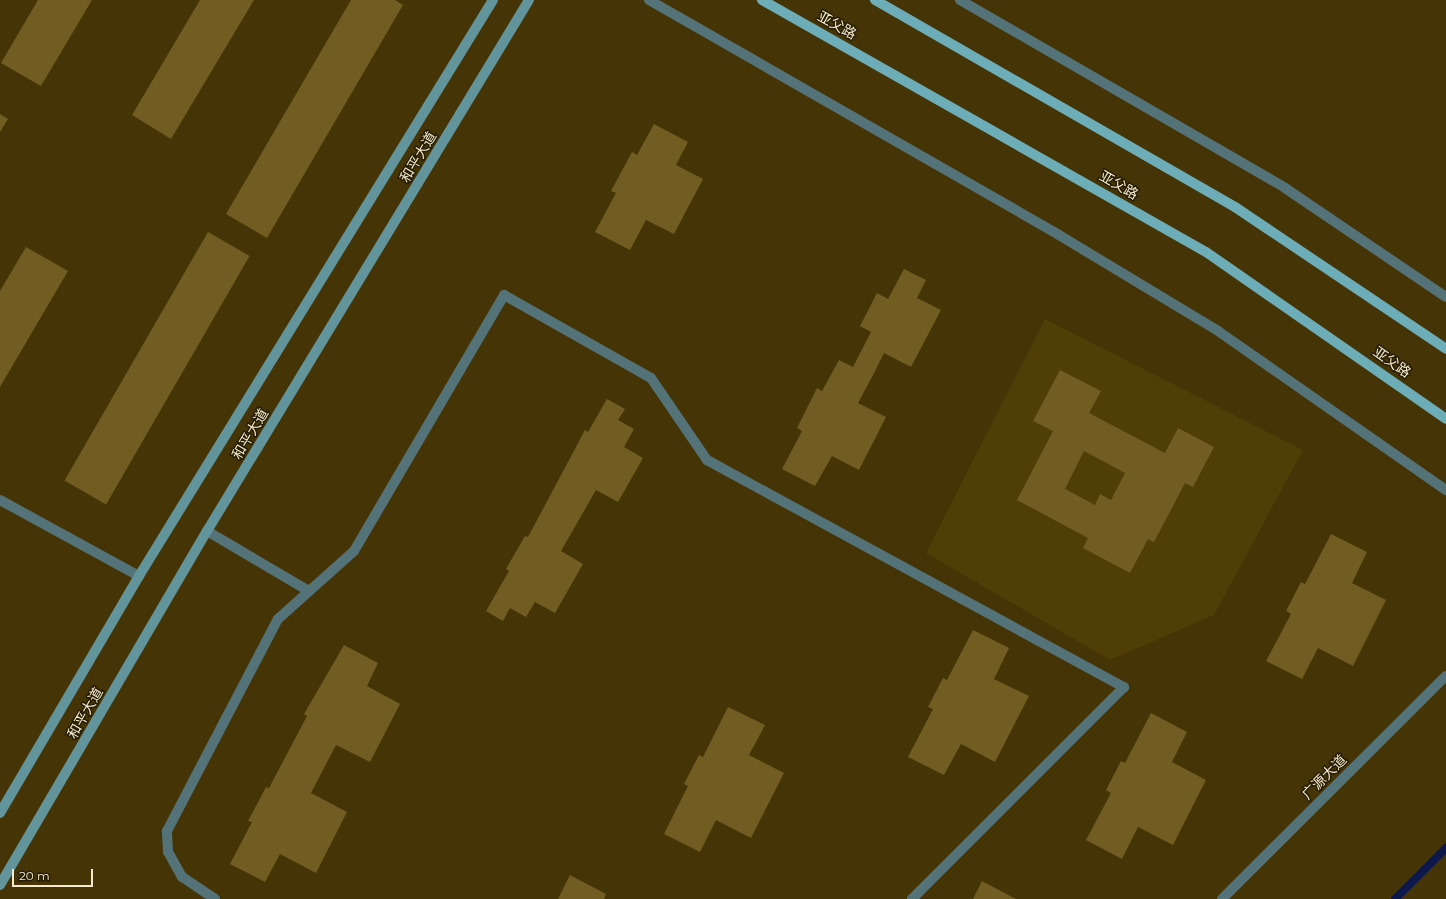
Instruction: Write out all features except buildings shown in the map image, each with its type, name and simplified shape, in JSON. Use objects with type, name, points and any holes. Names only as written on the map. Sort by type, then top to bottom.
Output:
[{"type":"main road","name":"和平大道","points":[[0,813],[139,576],[493,0]]},
{"type":"main road","name":"和平大道","points":[[0,885],[207,531],[529,0]]},
{"type":"main road","name":"亚父路","points":[[762,0],[1206,252],[1446,419]]},
{"type":"main road","points":[[875,0],[1235,206],[1446,349]]},
{"type":"street","points":[[649,0],[1059,235],[1218,331],[1446,490]]},
{"type":"street","points":[[960,0],[1285,188],[1446,297]]},
{"type":"street","points":[[215,899],[182,877],[168,852],[167,831],[278,619],[354,552],[504,295],[651,378],[707,460],[1124,687],[912,899]]},
{"type":"street","points":[[0,500],[139,576]]},
{"type":"street","points":[[207,531],[309,591]]},
{"type":"street","name":"广源大道","points":[[1222,899],[1446,676]]},
{"type":"shaded area","points":[[1045,319],[1303,450],[1214,615],[1110,660],[926,553]]},
{"type":"waterway","points":[[1395,899],[1446,848]]}]
